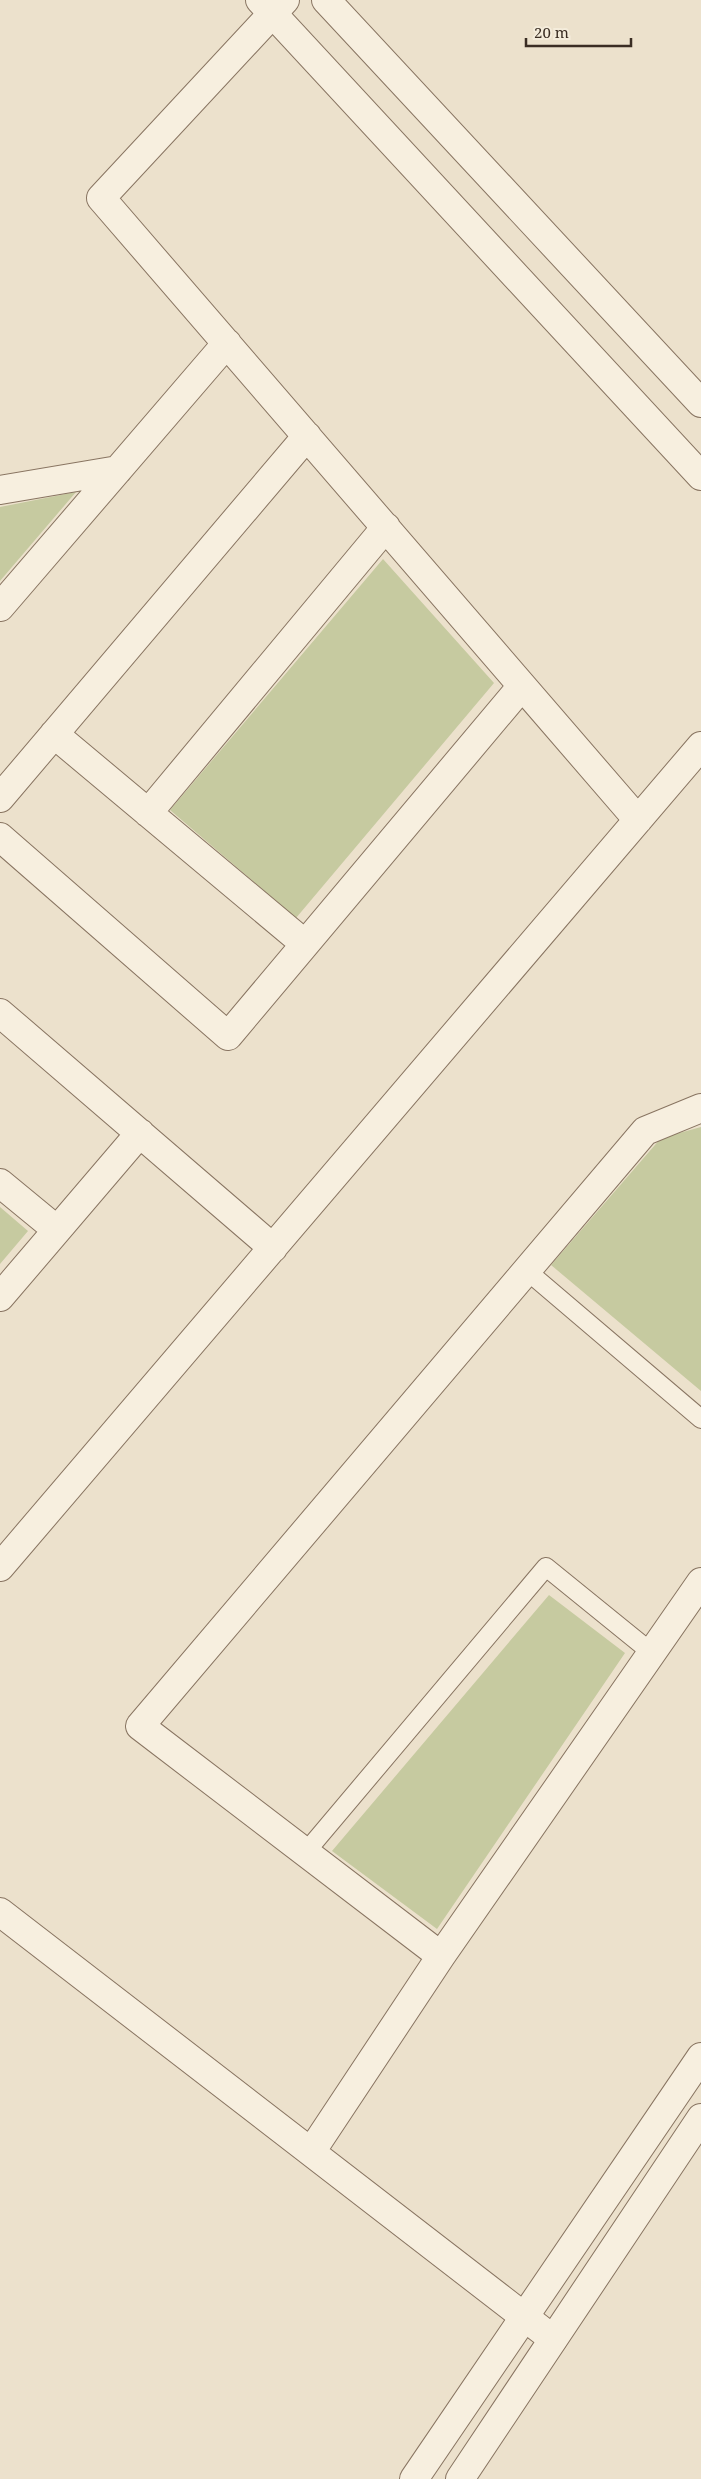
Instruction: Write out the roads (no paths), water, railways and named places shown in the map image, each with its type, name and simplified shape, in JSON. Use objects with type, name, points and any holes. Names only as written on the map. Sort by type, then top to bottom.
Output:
[{"type":"street","points":[[326,0],[701,403]]},
{"type":"street","points":[[638,820],[101,198],[272,4],[701,476]]},
{"type":"street","points":[[0,607],[227,343]]},
{"type":"street","points":[[0,798],[307,436]]},
{"type":"street","points":[[0,490],[118,470]]},
{"type":"street","points":[[148,813],[386,527]]},
{"type":"street","points":[[0,837],[228,1036],[522,686]]},
{"type":"street","points":[[54,734],[305,944]]},
{"type":"street","points":[[0,1567],[701,746]]},
{"type":"street","points":[[0,1013],[273,1248]]},
{"type":"street","points":[[440,1956],[140,1726],[645,1131],[701,1108]]},
{"type":"street","points":[[0,1296],[140,1133]]},
{"type":"street","points":[[0,1183],[57,1230]]},
{"type":"street","points":[[311,2152],[440,1956],[701,1582]]},
{"type":"street","points":[[0,1912],[554,2339]]},
{"type":"street","points":[[414,2479],[701,2057]]},
{"type":"street","points":[[460,2479],[701,2118]]},
{"type":"lane","points":[[526,1270],[701,1419]]},
{"type":"lane","points":[[305,1852],[546,1567],[652,1653]]}]
